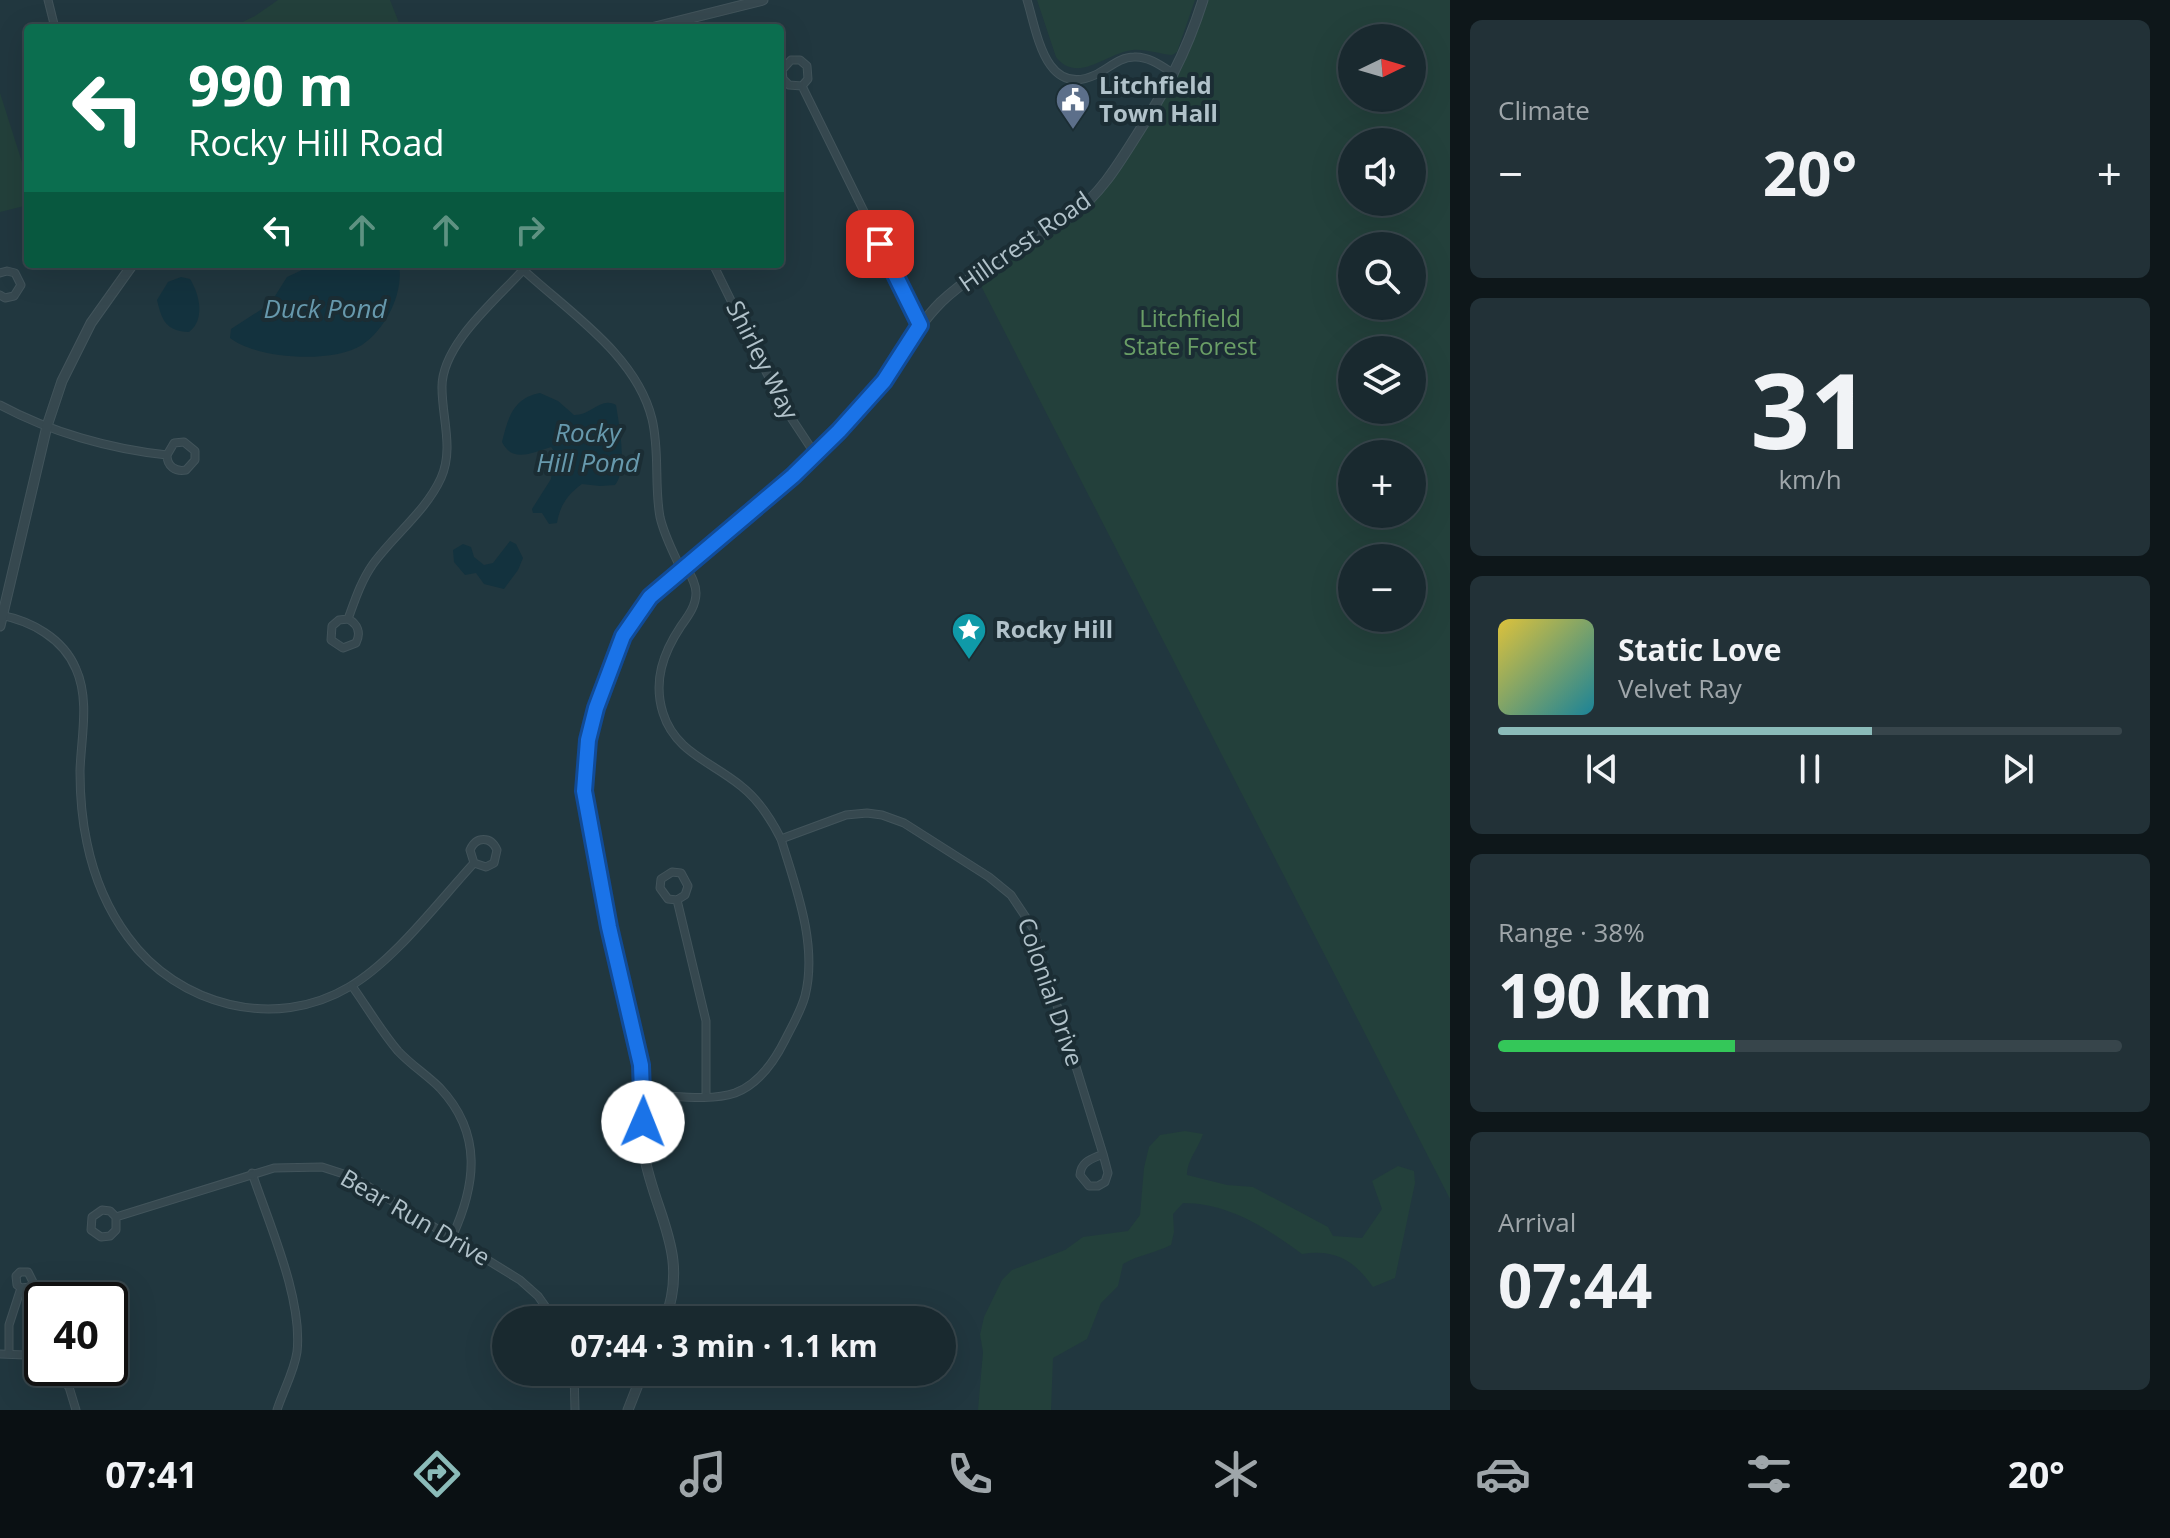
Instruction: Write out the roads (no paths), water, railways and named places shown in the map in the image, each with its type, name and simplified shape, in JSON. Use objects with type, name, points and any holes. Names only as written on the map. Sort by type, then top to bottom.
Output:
[{"type":"street","points":[[48,0],[54,24]]},
{"type":"street","points":[[667,24],[763,0]]},
{"type":"street","points":[[1027,0],[1045,58],[1057,74],[1072,79],[1090,77],[1133,57],[1144,58],[1174,74]]},
{"type":"street","name":"Hillcrest Road","points":[[669,1306],[673,1290],[673,1256],[665,1217],[643,1148],[641,1065],[593,850],[584,791],[584,768],[596,708],[623,636],[650,597],[777,491],[815,454],[884,381],[920,325],[963,283],[1088,203],[1123,158],[1174,74],[1203,0]]},
{"type":"street","points":[[802,86],[920,325]]},
{"type":"street","points":[[130,268],[91,323],[62,381],[47,426],[1,619],[28,624],[51,637],[62,647],[76,669],[83,693],[80,788],[88,845],[105,898],[127,936],[144,957],[164,974],[208,998],[245,1008],[273,1009],[320,1000],[352,986],[387,957],[474,863]]},
{"type":"street","points":[[348,619],[369,570],[434,492],[445,470],[447,443],[442,380],[451,354],[519,268]]},
{"type":"street","points":[[521,268],[613,352],[631,372],[643,393],[655,435],[660,517],[683,567],[695,585],[695,600],[669,645],[660,670],[660,700],[665,718],[672,733],[685,748],[751,794],[765,812],[781,839],[807,940],[809,966],[805,994],[780,1050],[761,1076],[735,1093],[643,1095]]},
{"type":"street","name":"Shirley Way","points":[[715,268],[782,404],[815,454]]},
{"type":"street","points":[[0,273],[15,273],[21,285],[14,296],[0,296]]},
{"type":"street","points":[[0,405],[47,426],[134,452],[167,455]]},
{"type":"street","points":[[184,442],[195,451],[195,460],[186,470],[176,470],[169,464],[167,455],[174,443],[184,442]]},
{"type":"street","points":[[348,619],[356,625],[358,639],[352,646],[343,648],[331,640],[330,631],[339,620],[348,619]]},
{"type":"street","name":"Colonial Drive","points":[[781,839],[846,815],[882,815],[904,823],[989,877],[1011,895],[1033,928],[1103,1154]]},
{"type":"street","points":[[672,872],[685,877],[688,886],[685,895],[677,900],[668,899],[660,888],[661,879],[672,872]]},
{"type":"street","points":[[677,900],[706,1021],[706,1096]]},
{"type":"street","points":[[352,986],[398,1051],[437,1086],[458,1113],[470,1149],[472,1176],[467,1202],[452,1237]]},
{"type":"street","points":[[1103,1154],[1107,1177],[1102,1185],[1089,1186],[1080,1175],[1082,1166],[1103,1154]]},
{"type":"street","name":"Bear Run Drive","points":[[116,1217],[252,1173],[298,1165],[322,1167],[365,1183],[452,1237],[520,1280],[545,1306]]},
{"type":"street","points":[[252,1173],[290,1290],[296,1319],[294,1367],[277,1410]]},
{"type":"street","points":[[5,1353],[9,1325],[21,1288]]},
{"type":"street","points":[[68,1386],[76,1410]]},
{"type":"street","points":[[574,1386],[575,1410]]},
{"type":"street","points":[[628,1410],[637,1386]]},
{"type":"water","name":"Duck Pond","points":[[306,268],[399,268],[400,275],[396,298],[386,320],[371,338],[349,351],[314,357],[276,354],[258,351],[230,338],[231,329],[262,309],[287,277]]},
{"type":"water","points":[[181,277],[190,279],[198,300],[199,314],[189,332],[175,330],[166,324],[157,300],[168,282]]},
{"type":"water","name":"Rocky Hill Pond","points":[[540,393],[558,401],[574,415],[585,413],[600,404],[616,405],[622,446],[621,469],[615,485],[582,484],[565,500],[557,523],[549,524],[542,513],[533,513],[532,509],[551,479],[555,452],[551,447],[518,455],[502,442],[513,410],[524,399]]},
{"type":"water","points":[[510,541],[516,544],[523,558],[504,589],[484,584],[476,573],[465,575],[454,562],[453,550],[463,544],[471,547],[474,557],[484,565],[493,563]]},
{"type":"place","name":"Litchfield Town Hall","points":[[1073,131]]},
{"type":"place","name":"Rocky Hill","points":[[969,661]]},
{"type":"park label","name":"Litchfield State Forest","points":[[1190,333]]}]
